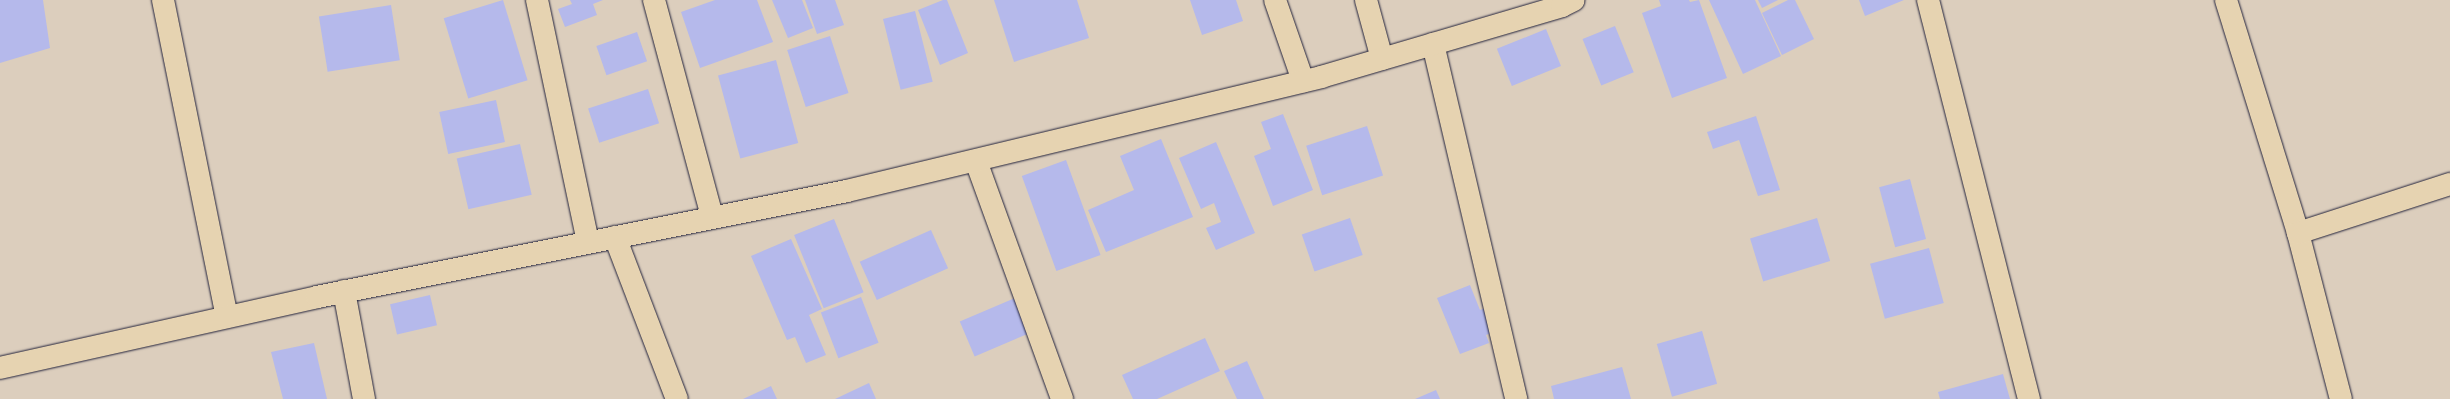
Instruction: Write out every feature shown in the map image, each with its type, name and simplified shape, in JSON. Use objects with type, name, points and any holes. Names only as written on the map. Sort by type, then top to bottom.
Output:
[{"type":"street","points":[[163,0],[227,316]]},
{"type":"street","points":[[537,0],[588,242]]},
{"type":"street","points":[[654,0],[712,218]]},
{"type":"street","points":[[1276,0],[1303,81]]},
{"type":"street","points":[[1366,0],[1382,59]]},
{"type":"street","points":[[0,368],[344,291],[847,191],[976,161],[1303,81],[1562,6],[1574,0]]},
{"type":"street","points":[[1928,0],[2029,399]]},
{"type":"street","points":[[2226,0],[2298,233],[2341,399]]},
{"type":"street","points":[[1434,44],[1516,399]]},
{"type":"street","points":[[976,161],[1062,399]]},
{"type":"street","points":[[2298,233],[2450,184]]},
{"type":"street","points":[[615,237],[677,399]]},
{"type":"street","points":[[344,291],[364,399]]},
{"type":"building","points":[[0,0],[43,0],[50,48],[0,63]]},
{"type":"building","points":[[503,0],[528,80],[468,98],[444,18]]},
{"type":"building","points":[[570,0],[603,0],[593,4],[597,15],[565,27],[558,9],[572,4]]},
{"type":"building","points":[[715,0],[757,0],[773,42],[700,68],[681,12]]},
{"type":"building","points":[[772,0],[802,0],[813,28],[788,38]]},
{"type":"building","points":[[805,0],[835,0],[844,25],[817,34]]},
{"type":"building","points":[[943,0],[947,0],[968,53],[940,65],[918,10]]},
{"type":"building","points":[[994,0],[1077,0],[1089,38],[1014,62]]},
{"type":"building","points":[[1190,0],[1236,0],[1243,21],[1202,35]]},
{"type":"building","points":[[1659,0],[1689,0],[1690,2],[1699,0],[1727,78],[1672,98],[1642,13],[1661,6]]},
{"type":"building","points":[[1709,0],[1755,0],[1781,56],[1743,74]]},
{"type":"building","points":[[1758,0],[1778,0],[1762,8]]},
{"type":"building","points":[[1788,0],[1795,0],[1814,39],[1782,55],[1762,13]]},
{"type":"building","points":[[1859,0],[1904,0],[1865,16]]},
{"type":"building","points":[[391,5],[400,60],[328,72],[319,16]]},
{"type":"building","points":[[915,11],[933,82],[901,90],[883,19]]},
{"type":"building","points":[[1615,26],[1634,72],[1601,85],[1583,39]]},
{"type":"building","points":[[1546,29],[1561,66],[1512,86],[1497,49]]},
{"type":"building","points":[[637,32],[647,61],[606,75],[596,46]]},
{"type":"building","points":[[830,36],[849,93],[806,107],[787,50]]},
{"type":"building","points":[[776,60],[798,143],[740,159],[718,76]]},
{"type":"building","points":[[648,89],[659,123],[599,143],[588,108]]},
{"type":"building","points":[[496,100],[505,142],[448,154],[439,112]]},
{"type":"building","points":[[1283,114],[1313,190],[1273,206],[1254,156],[1271,149],[1261,122]]},
{"type":"building","points":[[1756,116],[1780,190],[1758,196],[1739,140],[1713,149],[1707,132]]},
{"type":"building","points":[[1367,126],[1383,175],[1322,195],[1306,146]]},
{"type":"building","points":[[1161,139],[1193,217],[1106,252],[1088,210],[1134,190],[1120,156]]},
{"type":"building","points":[[1216,142],[1255,233],[1216,250],[1206,228],[1221,222],[1214,203],[1201,209],[1179,158]]},
{"type":"building","points":[[520,144],[532,195],[468,209],[457,159]]},
{"type":"building","points":[[1066,160],[1101,255],[1056,271],[1022,176]]},
{"type":"building","points":[[1910,179],[1926,239],[1895,247],[1879,187]]},
{"type":"building","points":[[1350,218],[1363,255],[1314,271],[1302,235]]},
{"type":"building","points":[[1817,218],[1830,261],[1763,281],[1750,238]]},
{"type":"building","points":[[834,219],[864,292],[824,308],[794,235]]},
{"type":"building","points":[[931,230],[948,268],[877,300],[860,262]]},
{"type":"building","points":[[791,239],[822,309],[809,315],[826,355],[806,363],[795,337],[787,340],[751,256]]},
{"type":"building","points":[[1929,248],[1944,303],[1885,319],[1870,264]]},
{"type":"building","points":[[1470,285],[1480,310],[1488,307],[1497,331],[1486,335],[1489,343],[1460,354],[1437,298]]},
{"type":"building","points":[[430,295],[437,325],[397,334],[390,304]]},
{"type":"building","points":[[861,297],[879,343],[838,358],[821,312]]},
{"type":"building","points":[[1015,298],[1030,333],[975,356],[960,321]]},
{"type":"building","points":[[1702,331],[1717,384],[1672,397],[1657,344]]},
{"type":"building","points":[[1205,338],[1220,371],[1157,399],[1133,399],[1122,375]]},
{"type":"building","points":[[314,343],[327,399],[283,399],[271,352]]},
{"type":"building","points":[[1247,361],[1264,399],[1237,399],[1224,371]]},
{"type":"building","points":[[1622,367],[1631,399],[1554,399],[1551,386]]},
{"type":"building","points":[[2003,374],[2010,399],[1940,399],[1938,392]]},
{"type":"building","points":[[869,383],[876,399],[835,399]]},
{"type":"building","points":[[771,386],[777,399],[743,399]]},
{"type":"building","points":[[1436,390],[1440,399],[1415,399]]}]
